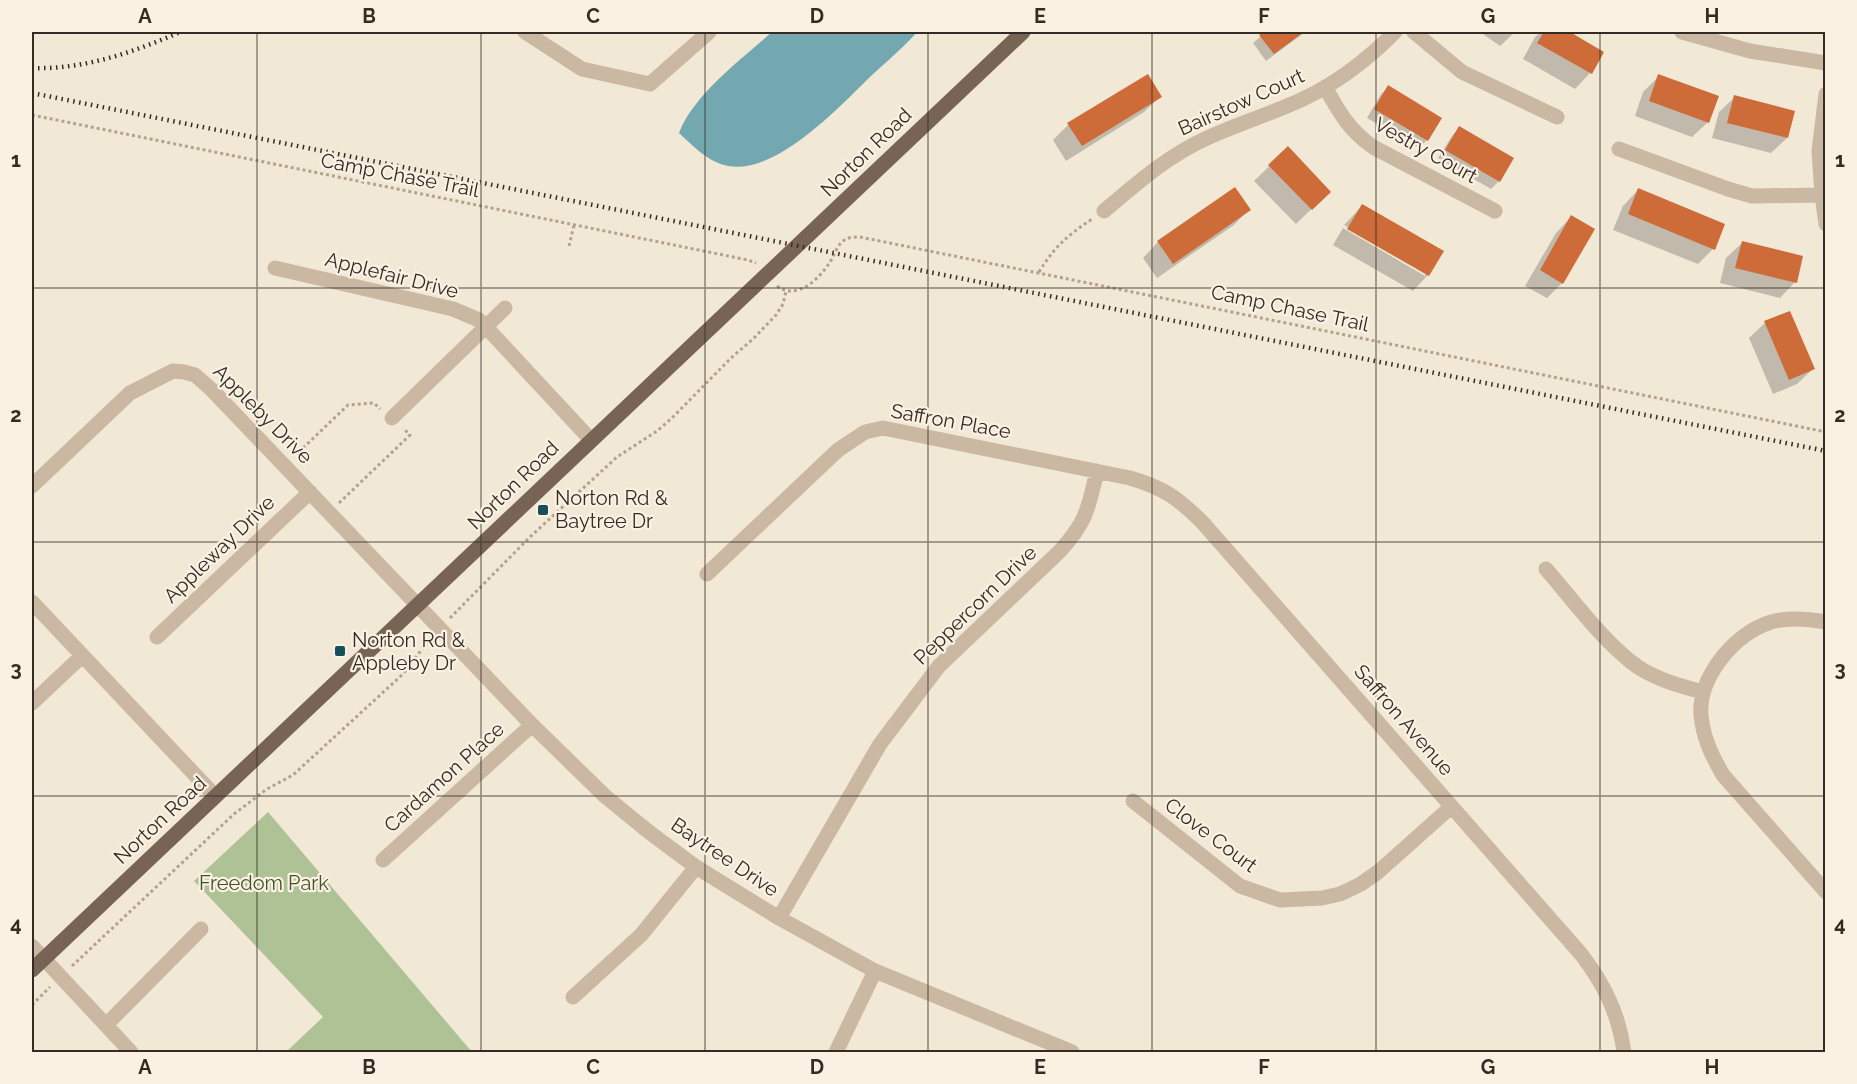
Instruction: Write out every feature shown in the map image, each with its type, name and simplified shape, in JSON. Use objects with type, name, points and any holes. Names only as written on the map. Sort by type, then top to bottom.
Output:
[{"type":"main road","name":"Norton Road","points":[[32,970],[1023,32]]},
{"type":"street","points":[[525,32],[582,69],[650,84],[709,32]]},
{"type":"street","name":"Bairstow Court","points":[[1104,211],[1158,165],[1203,140],[1303,99],[1325,87],[1378,49],[1395,32]]},
{"type":"street","points":[[1414,32],[1462,72],[1557,117]]},
{"type":"street","points":[[1682,32],[1750,51],[1826,63]]},
{"type":"street","name":"Vestry Court","points":[[1325,87],[1344,121],[1358,137],[1495,211]]},
{"type":"street","points":[[1826,94],[1819,151],[1821,195],[1826,224]]},
{"type":"street","points":[[1619,149],[1752,196],[1821,195]]},
{"type":"street","name":"Applefair Drive","points":[[275,268],[453,309],[479,320],[591,440]]},
{"type":"street","points":[[392,418],[506,308]]},
{"type":"street","name":"Appleby Drive","points":[[32,486],[130,393],[173,371],[195,375],[330,512],[417,606]]},
{"type":"street","name":"Saffron Place","points":[[707,574],[838,450],[865,432],[883,428],[1097,471]]},
{"type":"street","name":"Saffron Avenue","points":[[1097,471],[1151,484],[1170,494],[1187,507],[1219,540],[1597,975],[1610,997],[1624,1053]]},
{"type":"street","name":"Peppercorn Drive","points":[[779,918],[880,744],[939,666],[1077,532],[1085,518],[1097,471]]},
{"type":"street","name":"Appleway Drive","points":[[157,638],[310,492]]},
{"type":"street","points":[[1546,569],[1603,634],[1639,667],[1661,679],[1703,692]]},
{"type":"street","points":[[32,602],[215,796]]},
{"type":"street","name":"Baytree Drive","points":[[417,606],[532,725],[606,797],[696,867],[779,918],[875,971],[1072,1053]]},
{"type":"street","points":[[1826,622],[1788,619],[1771,622],[1755,630],[1724,654],[1715,667],[1703,692],[1701,714],[1704,735],[1712,756],[1724,775],[1826,892]]},
{"type":"street","points":[[32,703],[82,656]]},
{"type":"street","name":"Cardamon Place","points":[[384,860],[532,725]]},
{"type":"street","name":"Clove Court","points":[[1133,801],[1240,886],[1280,900],[1322,898],[1340,894],[1361,884],[1378,872],[1451,807]]},
{"type":"street","points":[[573,997],[641,935],[696,867]]},
{"type":"street","points":[[106,1025],[201,929]]},
{"type":"street","points":[[32,946],[131,1053]]},
{"type":"street","points":[[836,1053],[875,971]]},
{"type":"path","name":"Camp Chase Trail","points":[[32,116],[748,260],[760,268]]},
{"type":"path","points":[[1039,272],[1054,249],[1073,232],[1104,211]]},
{"type":"path","points":[[570,246],[574,225]]},
{"type":"path","name":"Camp Chase Trail","points":[[786,291],[797,291],[808,284],[822,273],[842,243],[847,239],[860,237],[1826,432]]},
{"type":"path","points":[[32,1005],[234,813],[267,789],[293,775],[403,674],[421,649],[530,537],[616,457],[657,431],[672,418],[759,333],[780,309],[786,291],[774,283]]},
{"type":"path","points":[[303,448],[348,405],[374,403]]},
{"type":"path","points":[[330,512],[410,435]]},
{"type":"green space","name":"Freedom Park","points":[[268,812],[472,1052],[286,1052],[323,1017],[194,881]]},
{"type":"water","points":[[772,32],[917,32],[842,104],[806,136],[786,150],[747,166],[721,164],[701,153],[679,133],[686,119],[707,91]]},
{"type":"building","points":[[1264,32],[1304,32],[1274,54],[1259,35]]},
{"type":"building","points":[[1544,32],[1570,32],[1604,52],[1592,74],[1537,43]]},
{"type":"building","points":[[1148,74],[1162,97],[1082,146],[1067,123]]},
{"type":"building","points":[[1658,74],[1719,96],[1709,123],[1649,101]]},
{"type":"building","points":[[1388,85],[1442,118],[1428,141],[1374,109]]},
{"type":"building","points":[[1734,95],[1795,111],[1788,138],[1727,123]]},
{"type":"building","points":[[1459,126],[1514,158],[1500,182],[1445,150]]},
{"type":"building","points":[[1288,146],[1331,192],[1312,210],[1268,165]]},
{"type":"building","points":[[1235,187],[1251,210],[1173,264],[1157,241]]},
{"type":"building","points":[[1638,188],[1725,224],[1715,250],[1628,214]]},
{"type":"building","points":[[1362,204],[1444,251],[1429,276],[1347,229]]},
{"type":"building","points":[[1571,215],[1595,229],[1563,284],[1540,270]]},
{"type":"building","points":[[1742,241],[1803,256],[1797,283],[1735,268]]},
{"type":"building","points":[[1790,311],[1815,369],[1789,380],[1764,321]]},
{"type":"railway","points":[[32,68],[89,63],[145,46],[180,32]]},
{"type":"railway","points":[[32,93],[1826,451]]},
{"type":"place","name":"Norton Rd & Baytree Dr","points":[[543,510]]},
{"type":"place","name":"Norton Rd & Appleby Dr","points":[[340,651]]}]
